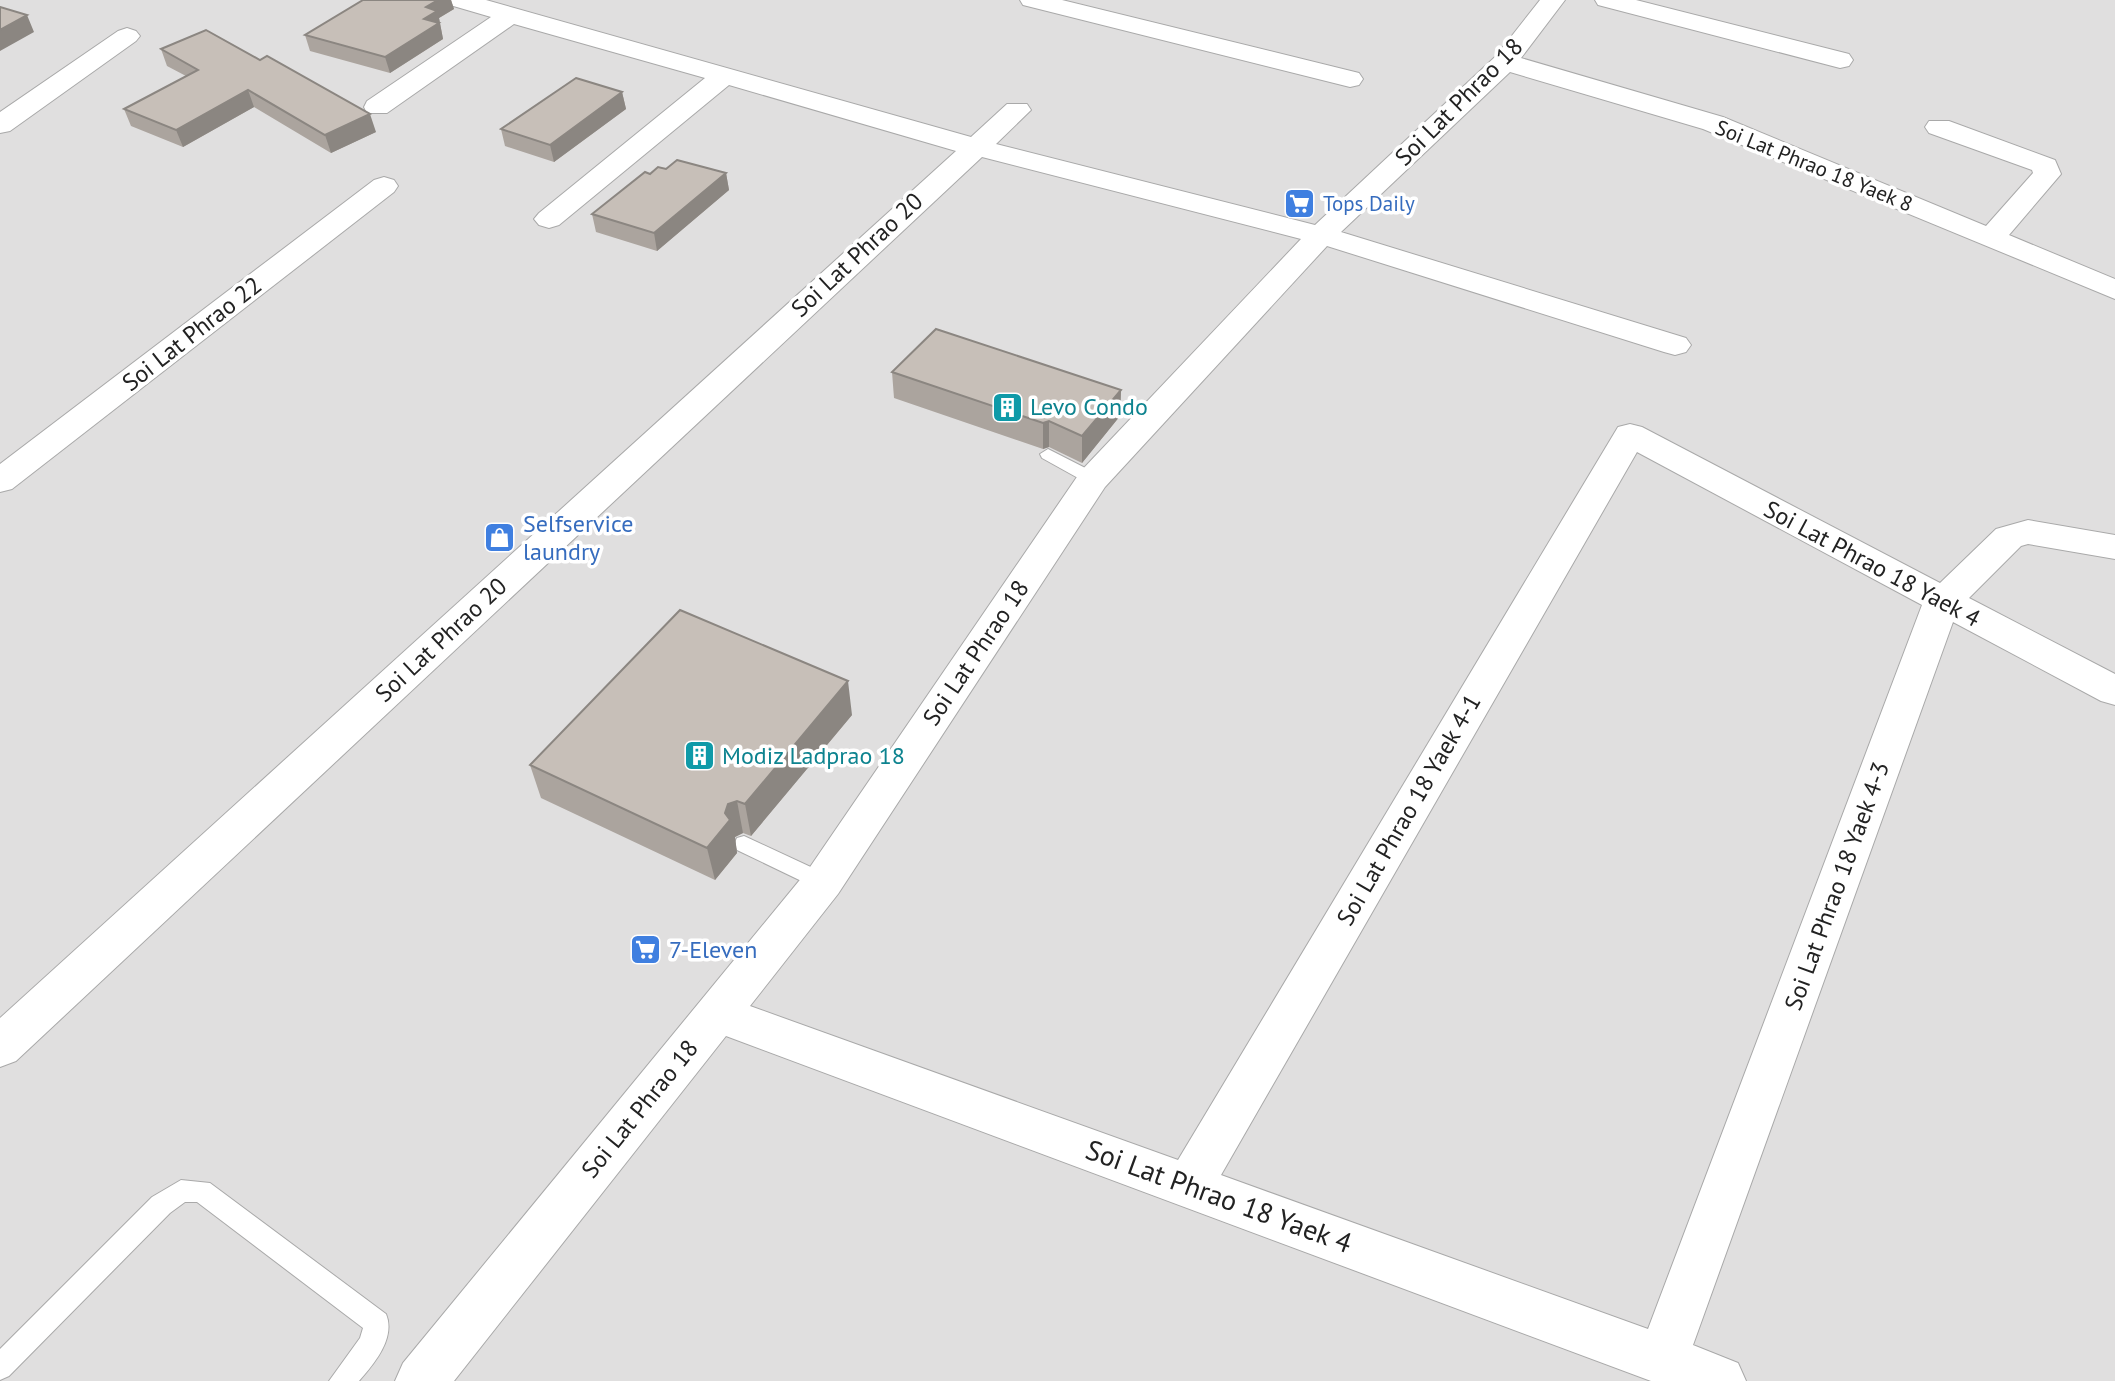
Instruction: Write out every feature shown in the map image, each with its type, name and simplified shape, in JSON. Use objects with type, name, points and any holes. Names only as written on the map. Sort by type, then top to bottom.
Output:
[{"type":"street","points":[[459,0],[974,147],[1321,235],[1675,345]]},
{"type":"street","points":[[1031,0],[1350,79]]},
{"type":"street","name":"Soi Lat Phrao 18","points":[[421,1381],[824,882],[1093,479],[1321,235],[1505,62],[1553,0]]},
{"type":"street","points":[[1607,0],[1840,60]]},
{"type":"street","points":[[377,107],[510,15]]},
{"type":"street","points":[[0,125],[127,36]]},
{"type":"street","name":"Soi Lat Phrao 18 Yaek 8","points":[[1505,62],[1713,123],[2115,290]]},
{"type":"street","points":[[549,219],[724,76]]},
{"type":"street","name":"Soi Lat Phrao 20","points":[[0,1047],[1017,110]]},
{"type":"street","points":[[1939,127],[2038,161],[2046,168],[2047,174],[1990,239]]},
{"type":"street","name":"Soi Lat Phrao 22","points":[[0,481],[384,186]]},
{"type":"street","name":"Soi Lat Phrao 18 Yaek 4","points":[[1630,435],[2115,691]]},
{"type":"street","name":"Soi Lat Phrao 18 Yaek 4-1","points":[[1189,1185],[1630,435]]},
{"type":"street","name":"Soi Lat Phrao 18 Yaek 4-3","points":[[1662,1359],[1942,602],[2009,537],[2028,532],[2115,547]]},
{"type":"street","name":"Soi Lat Phrao 18 Yaek 4","points":[[717,1013],[1720,1381]]},
{"type":"lane","points":[[1048,454],[1093,479]]},
{"type":"lane","points":[[744,844],[824,882]]},
{"type":"lane","points":[[0,1367],[161,1205],[181,1191],[201,1191],[377,1323],[376,1336],[342,1381]]},
{"type":"shaded area","points":[[0,0],[2115,0],[2115,1381],[0,1381]]},
{"type":"building","points":[[363,0],[438,0],[426,7],[437,11],[424,19],[439,23],[385,57],[305,35]]},
{"type":"building","points":[[0,7],[27,15],[0,30]]},
{"type":"building","points":[[206,30],[260,60],[267,56],[370,114],[325,135],[248,90],[176,130],[124,109],[198,70],[161,49]]},
{"type":"building","points":[[576,78],[622,92],[550,145],[501,129]]},
{"type":"building","points":[[677,160],[726,173],[654,233],[592,214],[645,172],[650,174],[658,167],[666,169]]},
{"type":"building","points":[[936,329],[1121,390],[1082,436],[1049,421],[1043,423],[892,372]]},
{"type":"building","name":"Modiz Ladprao 18","points":[[680,610],[848,681],[745,804],[737,801],[728,804],[725,813],[730,820],[707,848],[530,765]]},
{"type":"place","name":"Tops Daily","points":[[1300,204]]},
{"type":"place","name":"Levo Condo","points":[[1007,407]]},
{"type":"place","name":"Selfservice laundry","points":[[500,538]]},
{"type":"place","name":"Modiz Ladprao 18","points":[[699,756]]},
{"type":"place","name":"7-Eleven","points":[[646,950]]}]
